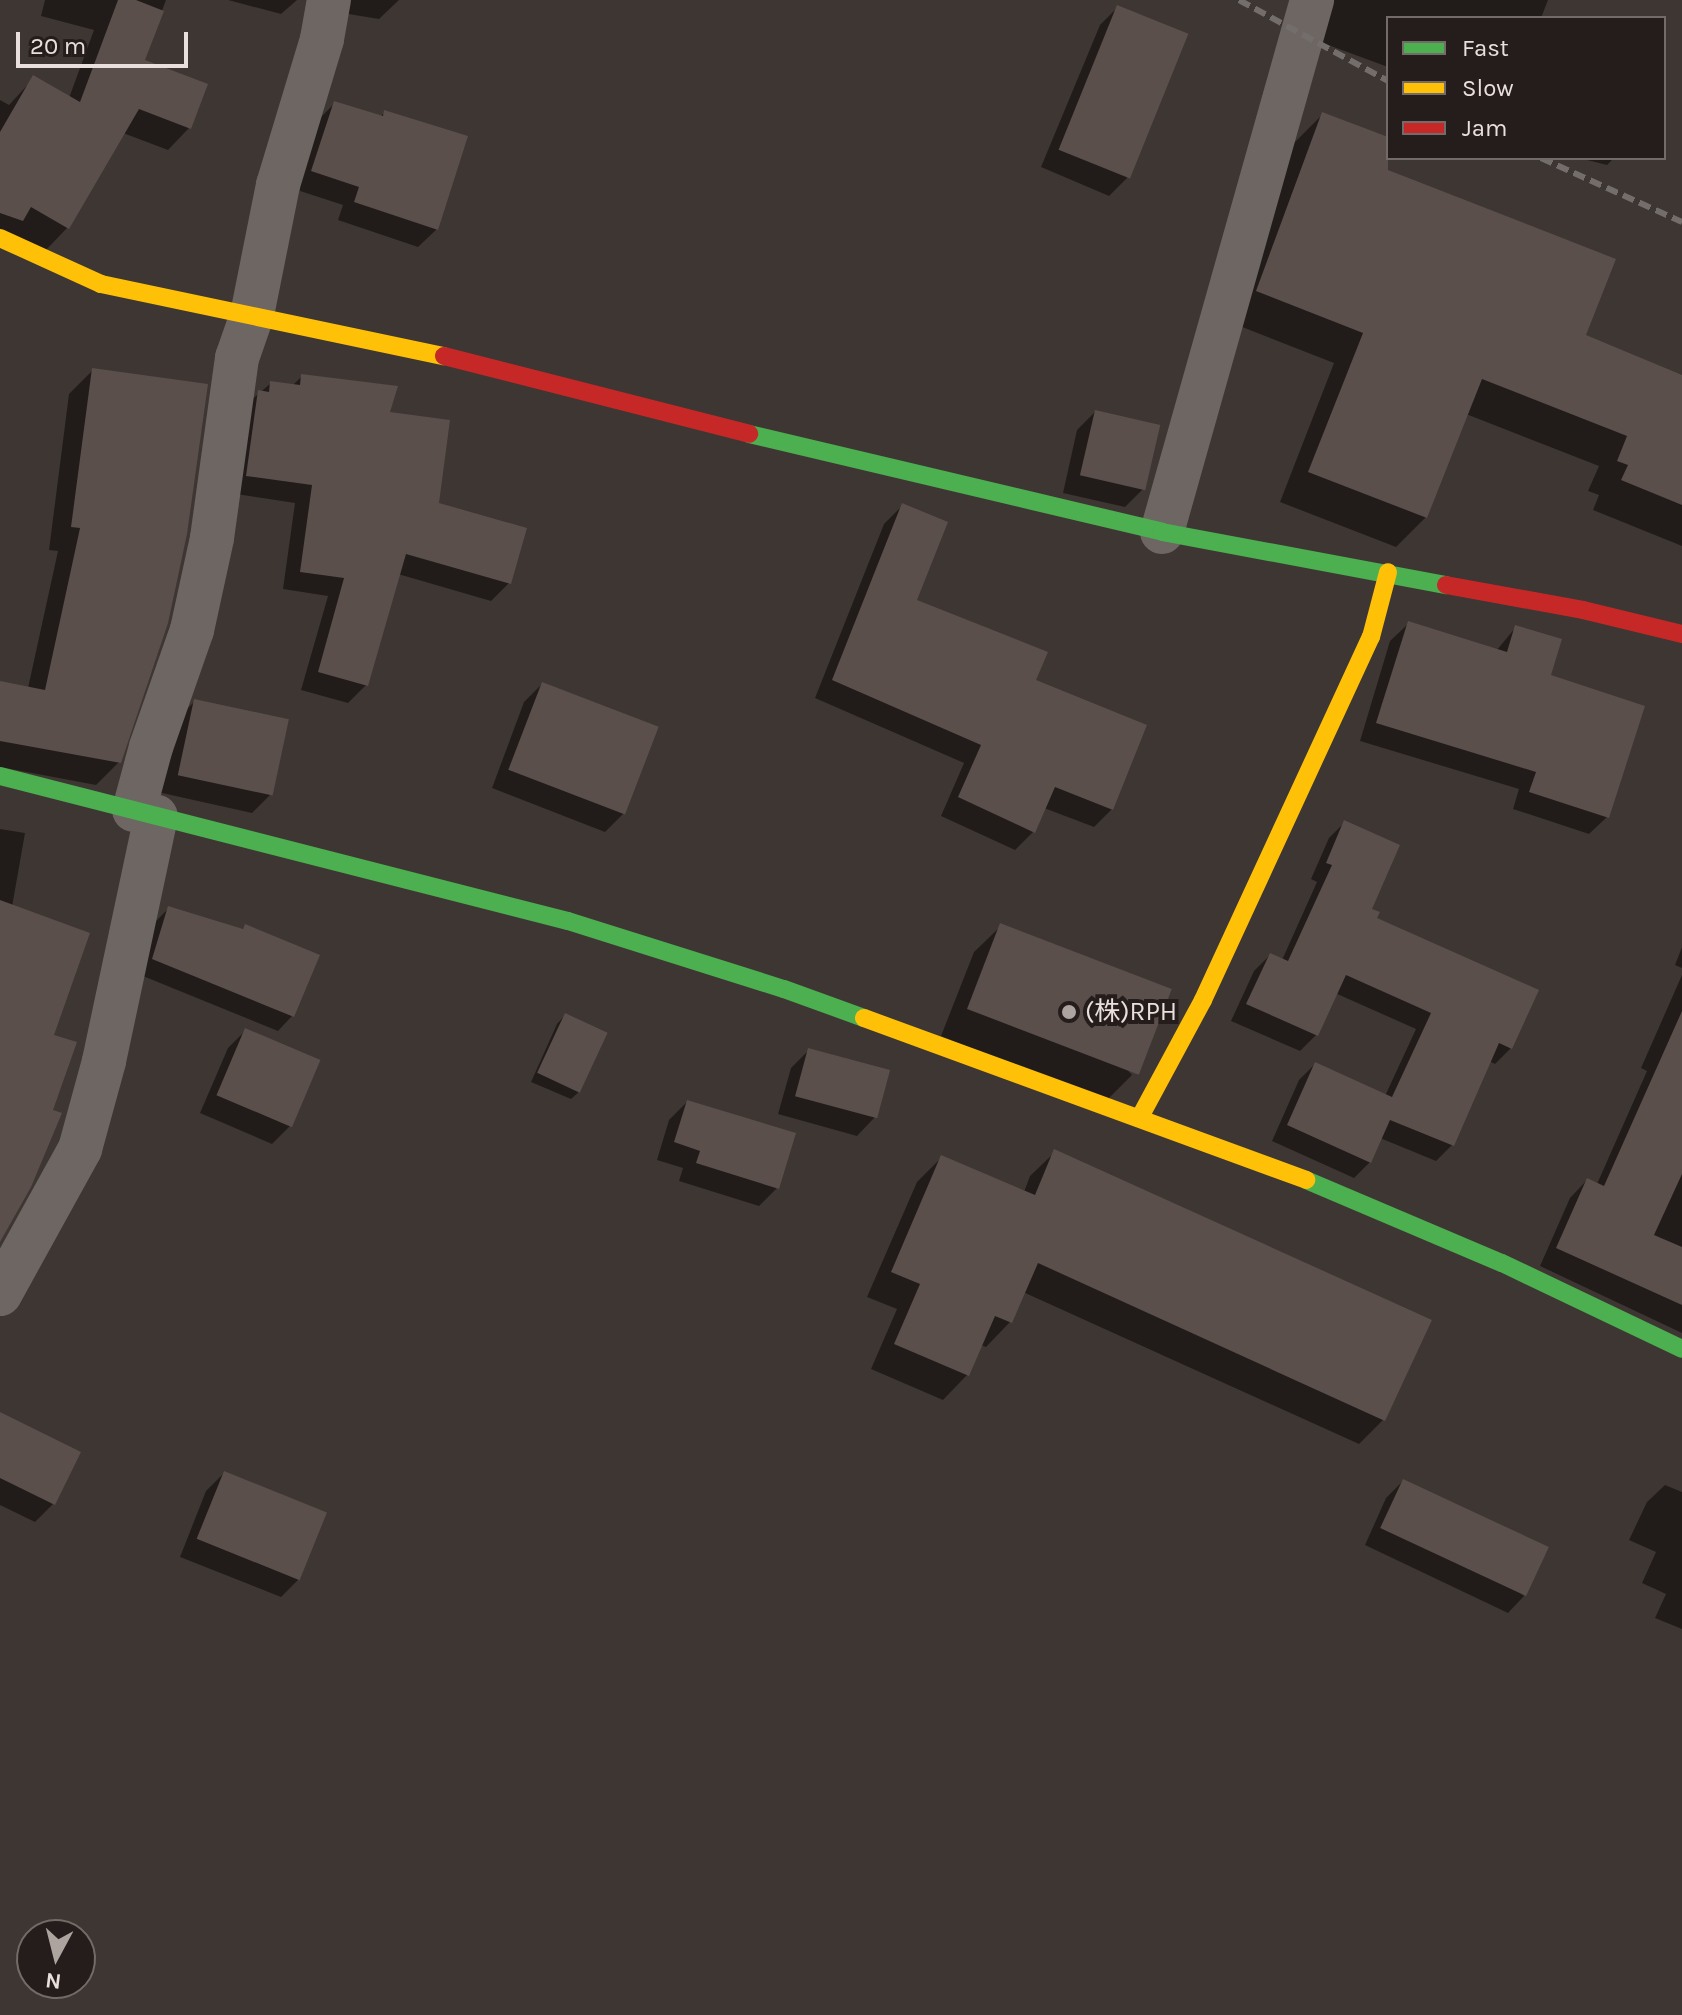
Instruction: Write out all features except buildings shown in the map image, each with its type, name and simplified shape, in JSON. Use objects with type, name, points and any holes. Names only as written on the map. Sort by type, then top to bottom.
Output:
[{"type":"street","points":[[0,1294],[80,1149],[104,1061],[145,813],[151,747],[192,630],[212,538],[237,358],[252,315],[278,185],[322,39],[329,0]]},
{"type":"street","points":[[1162,532],[1312,0]]},
{"type":"street","points":[[0,238],[101,284],[435,354],[817,452],[1162,532],[1583,610],[1682,634]]},
{"type":"street","points":[[1140,1117],[1203,1000],[1371,637],[1388,572]]},
{"type":"street","points":[[0,776],[568,921],[784,989],[1140,1117],[1345,1196],[1502,1263],[1682,1349]]},
{"type":"railway","points":[[1239,0],[1386,80]]},
{"type":"railway","points":[[1545,160],[1682,222]]},
{"type":"traffic: fast","points":[[749,434],[1162,532],[1446,585]]},
{"type":"traffic: fast","points":[[0,776],[568,921],[784,989],[864,1018]]},
{"type":"traffic: fast","points":[[1306,1180],[1502,1263],[1682,1349]]},
{"type":"traffic: slow","points":[[0,238],[101,284],[444,356]]},
{"type":"traffic: slow","points":[[1140,1117],[1203,1000],[1371,637],[1388,572]]},
{"type":"traffic: slow","points":[[864,1018],[1306,1180]]},
{"type":"traffic: jam","points":[[444,356],[749,434]]},
{"type":"traffic: jam","points":[[1446,585],[1583,610],[1682,634]]},
{"type":"place","name":"(株)RPH","points":[[1069,1012]]}]
